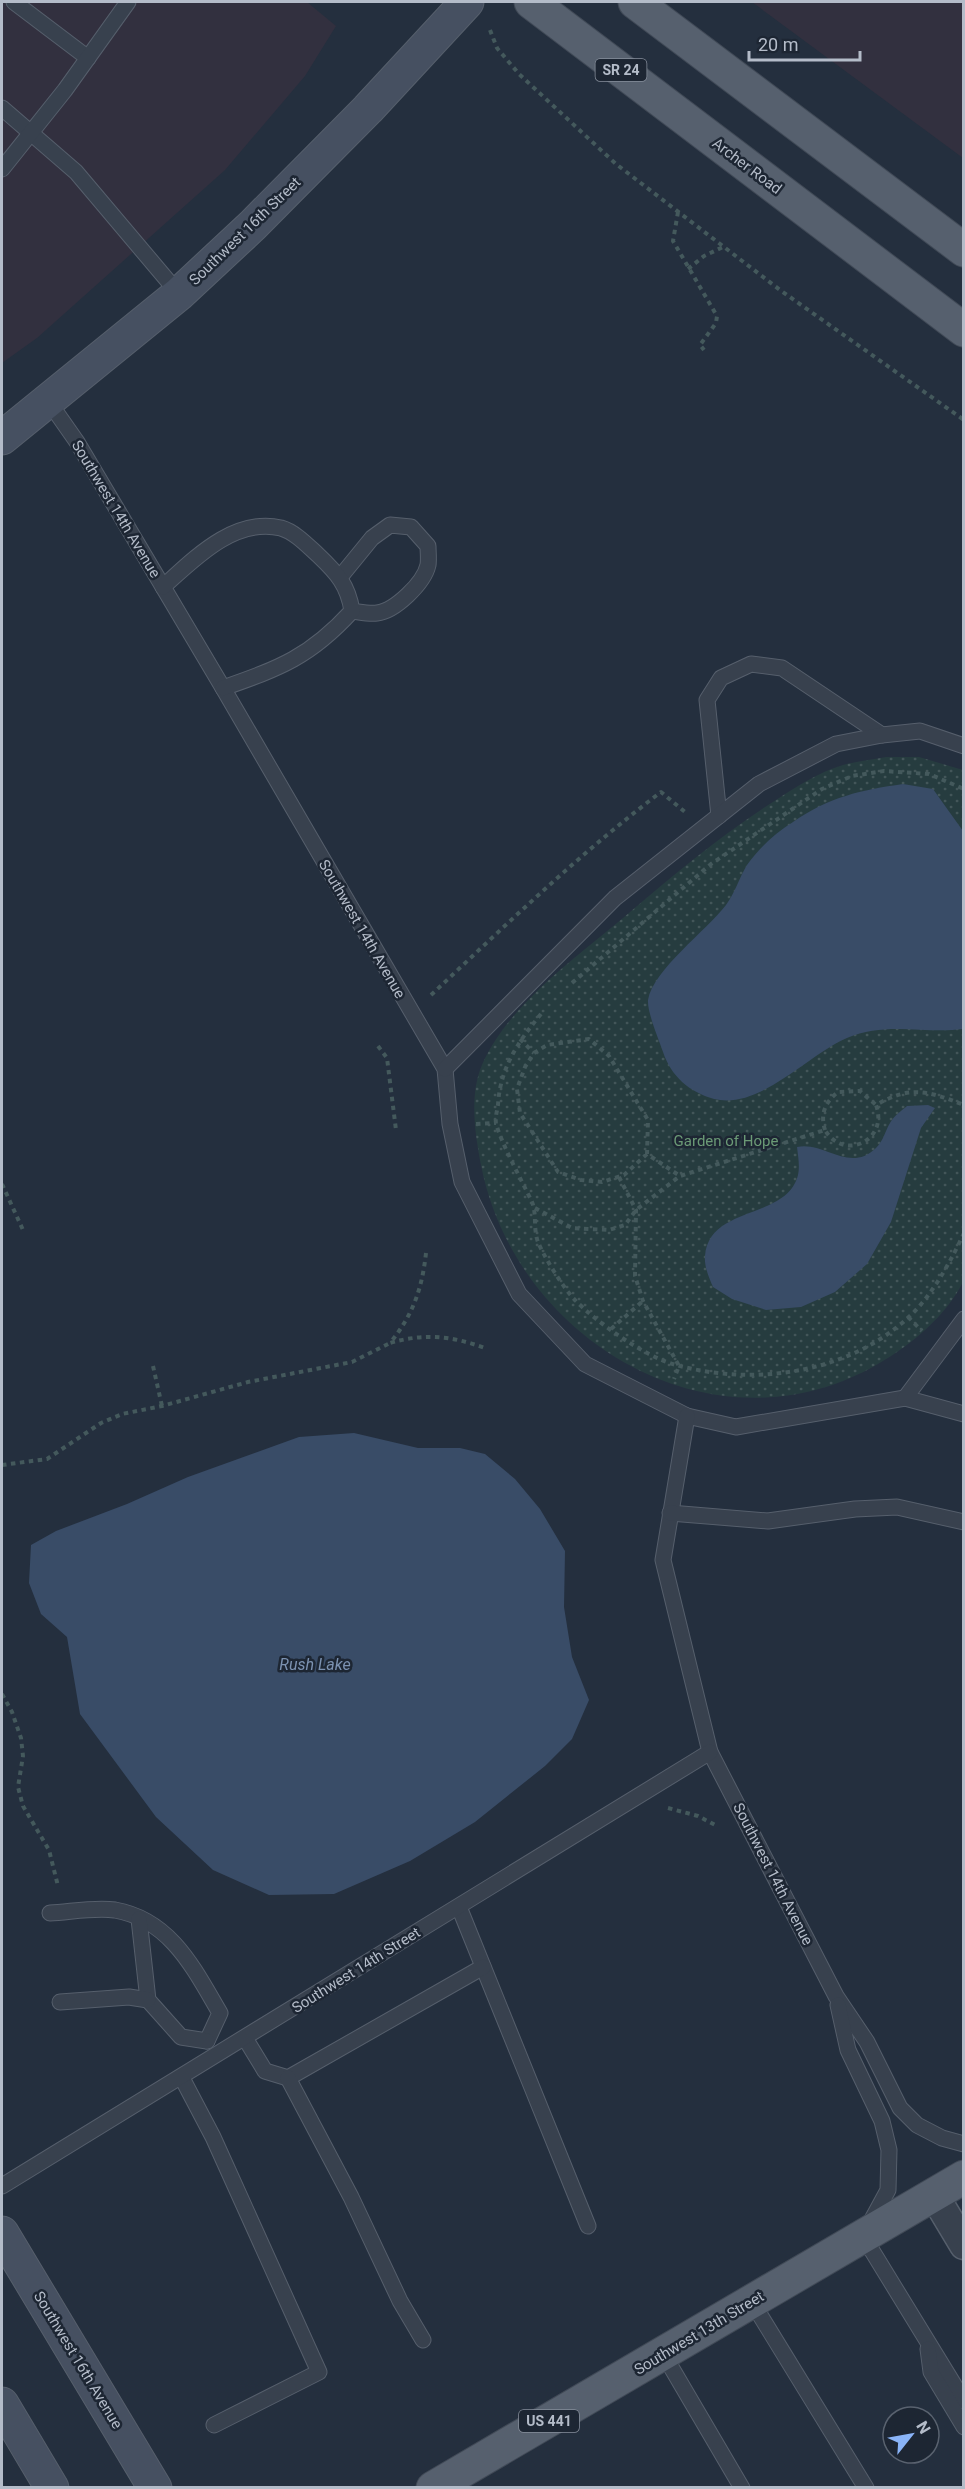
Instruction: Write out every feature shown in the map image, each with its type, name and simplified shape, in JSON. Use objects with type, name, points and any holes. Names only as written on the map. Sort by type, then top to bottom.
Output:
[{"type":"main road","name":"Archer Road","points":[[531,2],[963,330]]},
{"type":"main road","points":[[635,2],[963,250]]},
{"type":"main road","name":"Southwest 13th Street","points":[[434,2487],[664,2355],[963,2177]]},
{"type":"street","name":"Southwest 16th Street","points":[[2,438],[179,294],[278,200],[467,2]]},
{"type":"street","points":[[934,2195],[963,2245]]},
{"type":"street","name":"Southwest 16th Avenue","points":[[2,2233],[155,2487]]},
{"type":"street","points":[[2,2404],[52,2487]]},
{"type":"lane","points":[[14,2],[88,58]]},
{"type":"lane","points":[[2,169],[128,2]]},
{"type":"lane","points":[[2,108],[76,172],[179,294]]},
{"type":"lane","name":"Southwest 14th Avenue","points":[[49,402],[77,442],[445,1069],[450,1124],[462,1182],[519,1294],[585,1364],[687,1416],[736,1427],[905,1398]]},
{"type":"lane","points":[[341,576],[372,538],[390,525],[411,527],[428,546],[428,567],[422,578],[403,598],[390,608],[377,613],[352,611]]},
{"type":"lane","points":[[163,588],[218,542],[239,531],[262,527],[282,528],[302,540],[341,576],[349,592],[352,611]]},
{"type":"lane","points":[[223,688],[298,659],[318,646],[352,611]]},
{"type":"lane","points":[[719,816],[707,700],[721,678],[751,664],[782,668],[882,735]]},
{"type":"lane","points":[[445,1069],[615,898],[759,784],[836,744],[882,735],[920,731],[963,746]]},
{"type":"lane","points":[[963,1319],[905,1398],[963,1414]]},
{"type":"lane","name":"Southwest 14th Avenue","points":[[687,1416],[663,1560],[710,1752],[836,1996],[867,2042],[900,2108],[917,2125],[942,2138],[963,2144]]},
{"type":"lane","points":[[670,1513],[768,1521],[855,1509],[897,1507],[963,1522]]},
{"type":"lane","name":"Southwest 14th Street","points":[[2,2186],[182,2078],[710,1752]]},
{"type":"lane","points":[[459,1907],[588,2226]]},
{"type":"lane","points":[[50,1912],[114,1910],[139,1919],[172,1938],[220,2013],[207,2041]]},
{"type":"lane","points":[[139,1919],[148,2000],[181,2037],[207,2041]]},
{"type":"lane","points":[[288,2078],[483,1967]]},
{"type":"lane","name":"Southwest 14th Avenue","points":[[836,1996],[848,2050],[882,2121],[889,2150],[888,2190],[863,2236]]},
{"type":"lane","points":[[60,2002],[129,1997],[148,2000]]},
{"type":"lane","points":[[245,2038],[265,2071],[288,2078],[351,2197],[400,2301],[423,2340]]},
{"type":"lane","points":[[207,2041],[216,2056]]},
{"type":"lane","points":[[182,2078],[213,2137],[319,2372],[214,2425]]},
{"type":"lane","points":[[863,2236],[963,2401]]},
{"type":"lane","points":[[752,2301],[866,2487]]},
{"type":"lane","points":[[928,2342],[931,2372],[963,2427]]},
{"type":"lane","points":[[664,2355],[742,2487]]},
{"type":"path","points":[[491,31],[497,48],[543,98],[616,164],[723,247],[963,420]]},
{"type":"path","points":[[678,212],[673,241],[717,316],[716,323],[700,345],[704,350]]},
{"type":"path","points":[[688,269],[704,256],[723,247]]},
{"type":"path","points":[[566,988],[711,864],[822,789],[852,776],[884,771],[929,774],[963,789]]},
{"type":"path","points":[[426,1000],[549,884],[611,830],[661,792],[688,815]]},
{"type":"path","points":[[543,1012],[520,1040],[499,1084],[496,1123],[534,1208],[537,1241],[573,1298],[611,1329],[647,1351],[679,1366],[767,1376],[810,1369],[846,1358],[882,1338],[908,1317],[937,1280],[963,1233]]},
{"type":"path","points":[[589,1039],[609,1056],[648,1120],[647,1154],[619,1177],[602,1182],[581,1180],[558,1172],[520,1113],[517,1089],[525,1066],[534,1053],[547,1045],[589,1039]]},
{"type":"path","points":[[520,1040],[534,1053]]},
{"type":"path","points":[[378,1046],[387,1058],[396,1130]]},
{"type":"path","points":[[876,1105],[892,1096],[914,1090],[941,1095],[963,1105]]},
{"type":"path","points":[[861,1091],[876,1105],[878,1126],[871,1138],[857,1146],[840,1144],[825,1130],[822,1120],[824,1107],[838,1092],[861,1091]]},
{"type":"path","points":[[534,1208],[572,1228],[609,1230],[625,1225],[636,1210],[680,1176],[825,1130]]},
{"type":"path","points":[[647,1154],[680,1176]]},
{"type":"path","points":[[619,1177],[636,1210],[635,1275],[643,1301],[679,1366],[672,1386]]},
{"type":"path","points":[[2,1184],[23,1230]]},
{"type":"path","points":[[390,1343],[406,1323],[417,1301],[426,1253]]},
{"type":"path","points":[[611,1329],[643,1301]]},
{"type":"path","points":[[908,1317],[924,1332]]},
{"type":"path","points":[[2,1465],[47,1459],[101,1423],[122,1414],[162,1407],[248,1382],[352,1362],[390,1343],[412,1336],[458,1339],[485,1348]]},
{"type":"path","points":[[153,1366],[162,1407]]},
{"type":"path","points":[[2,1694],[12,1712],[21,1738],[23,1756],[18,1787],[23,1806],[49,1850],[59,1890]]},
{"type":"path","points":[[667,1807],[698,1816],[720,1828]]},
{"type":"shaded area","points":[[2,2],[307,2],[336,26],[305,76],[225,170],[37,338],[2,363]]},
{"type":"shaded area","points":[[752,2],[963,2],[963,158]]},
{"type":"green space","name":"Garden of Hope","points":[[886,757],[919,757],[963,770],[963,1282],[956,1295],[937,1318],[903,1348],[878,1364],[816,1390],[752,1398],[690,1389],[631,1366],[579,1330],[534,1284],[501,1228],[481,1165],[474,1115],[478,1077],[494,1042],[509,1021],[547,981],[701,853],[757,813],[817,776],[843,765]]},
{"type":"water","points":[[903,784],[933,789],[963,831],[963,1029],[891,1029],[862,1033],[832,1046],[766,1089],[731,1100],[705,1096],[682,1082],[666,1061],[649,1011],[648,1000],[660,976],[726,905],[747,865],[780,831],[819,806],[859,792]]},
{"type":"water","points":[[928,1105],[935,1108],[921,1128],[891,1222],[867,1264],[835,1292],[801,1307],[766,1310],[732,1299],[713,1287],[705,1260],[710,1240],[720,1228],[765,1207],[791,1189],[799,1172],[797,1147],[817,1148],[847,1158],[866,1155],[879,1145],[892,1120],[907,1106]]},
{"type":"water","name":"Rush Lake","points":[[354,1433],[418,1448],[460,1448],[485,1454],[515,1479],[540,1509],[565,1551],[564,1607],[572,1657],[589,1700],[572,1739],[545,1766],[475,1822],[410,1861],[334,1894],[269,1895],[213,1870],[156,1817],[80,1714],[67,1637],[41,1614],[29,1583],[31,1545],[56,1531],[127,1504],[188,1477],[299,1437]]}]
